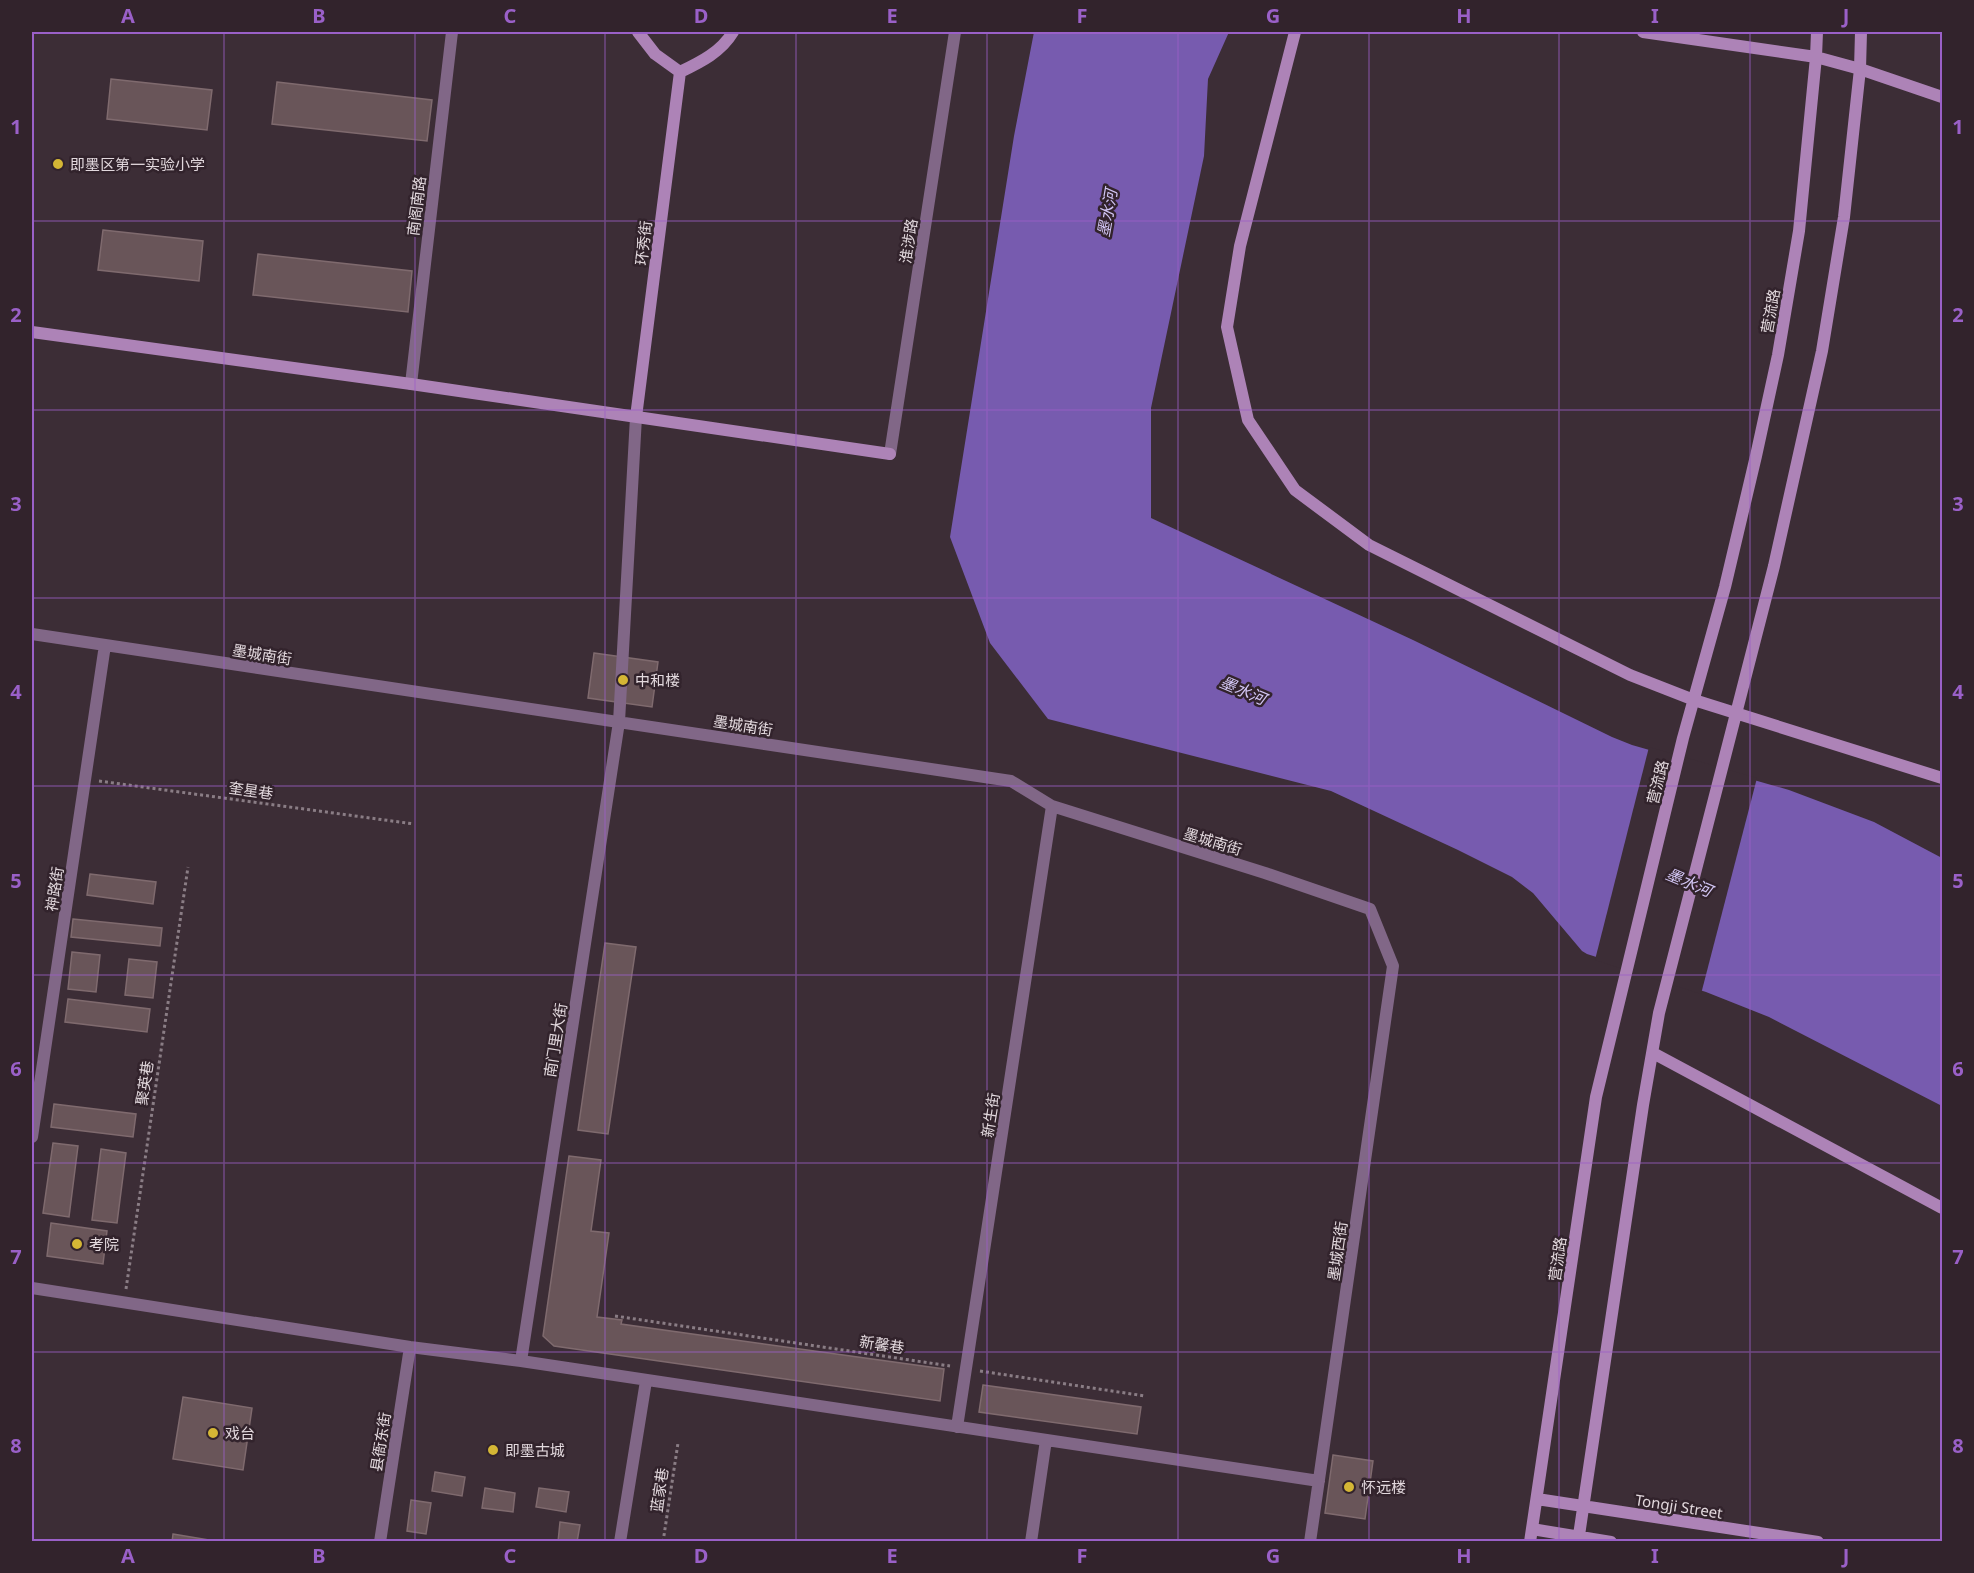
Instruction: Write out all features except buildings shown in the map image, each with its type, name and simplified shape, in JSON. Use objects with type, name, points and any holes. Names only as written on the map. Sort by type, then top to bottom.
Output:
[{"type":"street","name":"南阁南路","points":[[411,384],[452,32]]},
{"type":"street","points":[[638,32],[655,54],[680,72],[706,60],[727,42],[733,32]]},
{"type":"street","name":"淮涉路","points":[[636,417],[890,454],[955,32]]},
{"type":"street","points":[[1295,32],[1240,246],[1227,327],[1248,420],[1295,490],[1369,546],[1630,675],[1694,700],[1942,778]]},
{"type":"street","points":[[1643,32],[1816,57],[1860,69],[1942,97]]},
{"type":"street","name":"营流路","points":[[1531,1535],[1596,1097],[1618,997],[1683,738],[1730,565],[1778,356],[1799,231],[1817,32]]},
{"type":"street","points":[[1578,1539],[1659,1012],[1774,566],[1822,351],[1844,217],[1860,69],[1861,32]]},
{"type":"street","name":"环秀街","points":[[636,417],[680,72]]},
{"type":"street","points":[[32,332],[636,417]]},
{"type":"street","name":"南门里大街","points":[[521,1362],[620,722],[636,417]]},
{"type":"street","name":"墨城南街","points":[[32,634],[1011,781],[1052,806],[1265,873],[1370,909],[1393,966]]},
{"type":"street","name":"神路街","points":[[32,1137],[105,645]]},
{"type":"street","name":"新生街","points":[[957,1427],[1052,806]]},
{"type":"street","name":"墨城西街","points":[[1310,1542],[1393,966]]},
{"type":"street","points":[[1653,1053],[1942,1208]]},
{"type":"street","points":[[32,1288],[410,1347],[1319,1481]]},
{"type":"street","name":"县衙东街","points":[[380,1542],[410,1347]]},
{"type":"street","points":[[620,1542],[646,1381]]},
{"type":"street","points":[[1031,1542],[1046,1440]]},
{"type":"street","name":"Tongji Street","points":[[1537,1499],[1818,1542]]},
{"type":"street","points":[[1531,1535],[1611,1542]]},
{"type":"path","name":"奎星巷","points":[[85,779],[414,824]]},
{"type":"path","name":"聚英巷","points":[[124,1303],[188,867]]},
{"type":"path","name":"新馨巷","points":[[615,1316],[1145,1396]]},
{"type":"path","name":"蓝家巷","points":[[663,1542],[678,1443]]},
{"type":"water","name":"墨水河","points":[[1034,32],[1229,32],[1208,79],[1204,156],[1151,408],[1151,518],[1413,640],[1612,737],[1632,745],[1789,790],[1874,822],[1942,858],[1942,1106],[1769,1017],[1706,992],[1587,954],[1533,893],[1512,877],[1331,791],[1048,719],[990,643],[950,537],[1014,136]]},
{"type":"pier","points":[[1649,747],[1757,778],[1701,994],[1595,960]]},
{"type":"place","name":"即墨区第一实验小学","points":[[58,164]]},
{"type":"place","name":"中和楼","points":[[623,680]]},
{"type":"place","name":"考院","points":[[77,1244]]},
{"type":"place","name":"戏台","points":[[213,1433]]},
{"type":"place","name":"即墨古城","points":[[493,1450]]},
{"type":"place","name":"怀远楼","points":[[1349,1487]]}]
